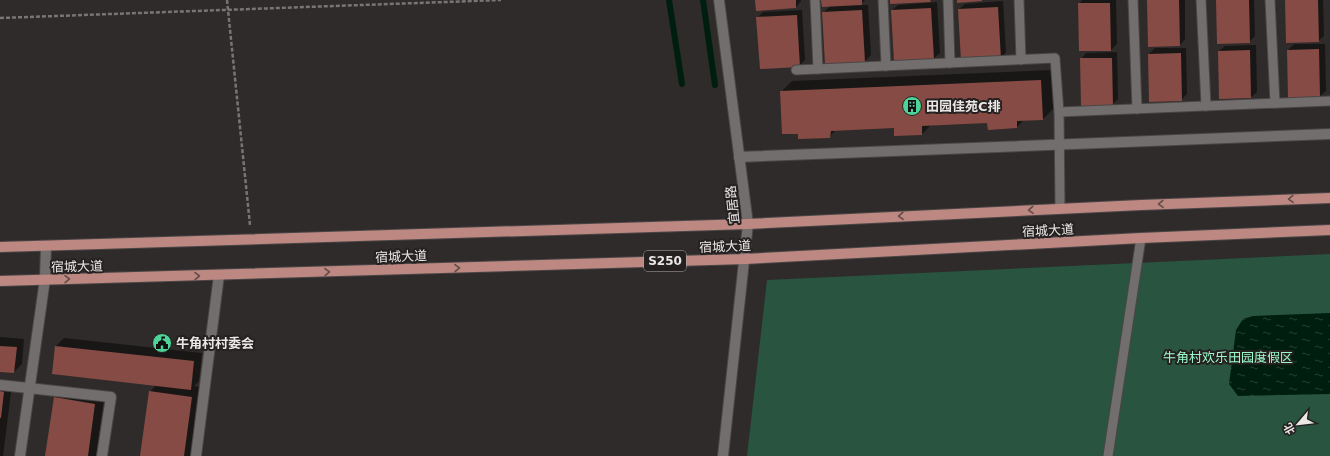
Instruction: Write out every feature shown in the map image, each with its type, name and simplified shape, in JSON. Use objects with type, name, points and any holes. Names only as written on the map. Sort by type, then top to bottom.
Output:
[{"type":"main road","name":"宿城大道","points":[[0,247],[748,224],[1060,208],[1330,198]]},
{"type":"main road","name":"宿城大道","points":[[0,281],[745,258],[1330,230]]},
{"type":"street","name":"宜居路","points":[[719,0],[748,224],[722,456]]},
{"type":"street","points":[[740,157],[1330,134]]},
{"type":"street","points":[[20,456],[44,279],[46,246]]},
{"type":"street","points":[[196,456],[220,275]]},
{"type":"street","points":[[0,385],[111,397],[102,456]]},
{"type":"lane","points":[[815,0],[818,69]]},
{"type":"lane","points":[[883,0],[886,66]]},
{"type":"lane","points":[[948,0],[950,63]]},
{"type":"lane","points":[[1020,0],[1021,60]]},
{"type":"lane","points":[[1133,0],[1137,109]]},
{"type":"lane","points":[[1200,0],[1206,106]]},
{"type":"lane","points":[[1270,0],[1275,104]]},
{"type":"lane","points":[[796,70],[1055,58],[1059,112],[1060,208]]},
{"type":"lane","points":[[1059,112],[1330,101]]},
{"type":"lane","points":[[1108,456],[1141,238]]},
{"type":"path","points":[[227,0],[252,239]]},
{"type":"path","points":[[0,18],[501,0]]},
{"type":"green space","name":"牛角村欢乐田园度假区","points":[[1330,254],[1330,456],[747,456],[767,280]]},
{"type":"water","points":[[1330,313],[1330,394],[1238,396],[1229,384],[1236,330],[1243,319],[1253,316]]},
{"type":"building","points":[[755,0],[796,0],[796,8],[756,11]]},
{"type":"building","points":[[821,0],[862,0],[862,5],[822,7]]},
{"type":"building","points":[[890,0],[930,0],[931,2],[890,4]]},
{"type":"building","points":[[957,0],[982,0],[982,1],[957,3]]},
{"type":"building","points":[[1147,0],[1179,0],[1180,46],[1148,47]]},
{"type":"building","points":[[1216,0],[1249,0],[1250,43],[1217,44]]},
{"type":"building","points":[[1285,0],[1318,0],[1319,42],[1286,43]]},
{"type":"building","points":[[1078,3],[1110,3],[1111,51],[1079,51]]},
{"type":"building","points":[[998,7],[1001,59],[961,61],[958,9]]},
{"type":"building","points":[[931,8],[934,59],[894,62],[891,10]]},
{"type":"building","points":[[862,10],[865,62],[825,64],[822,12]]},
{"type":"building","points":[[797,15],[800,67],[760,69],[756,17]]},
{"type":"building","points":[[1319,49],[1320,97],[1288,98],[1287,50]]},
{"type":"building","points":[[1250,50],[1251,98],[1219,99],[1218,51]]},
{"type":"building","points":[[1181,53],[1182,101],[1149,102],[1148,54]]},
{"type":"building","points":[[1080,58],[1112,58],[1113,106],[1081,106]]},
{"type":"building","name":"田园佳苑C排","points":[[1041,80],[1043,120],[1017,121],[1017,128],[988,130],[987,123],[922,126],[922,135],[894,136],[894,128],[831,131],[830,138],[798,139],[798,134],[782,134],[780,91]]},
{"type":"building","points":[[0,346],[17,347],[14,373],[0,372]]},
{"type":"building","points":[[55,346],[194,361],[191,390],[52,374]]},
{"type":"building","points":[[0,391],[4,392],[1,418],[0,418]]},
{"type":"building","points":[[149,391],[192,397],[184,456],[140,456]]},
{"type":"building","points":[[54,397],[95,404],[88,456],[45,456]]},
{"type":"waterway","points":[[669,0],[682,84]]},
{"type":"waterway","points":[[703,0],[715,85]]},
{"type":"place","name":"田园佳苑C排","points":[[912,106]]},
{"type":"place","name":"牛角村村委会","points":[[162,343]]}]
